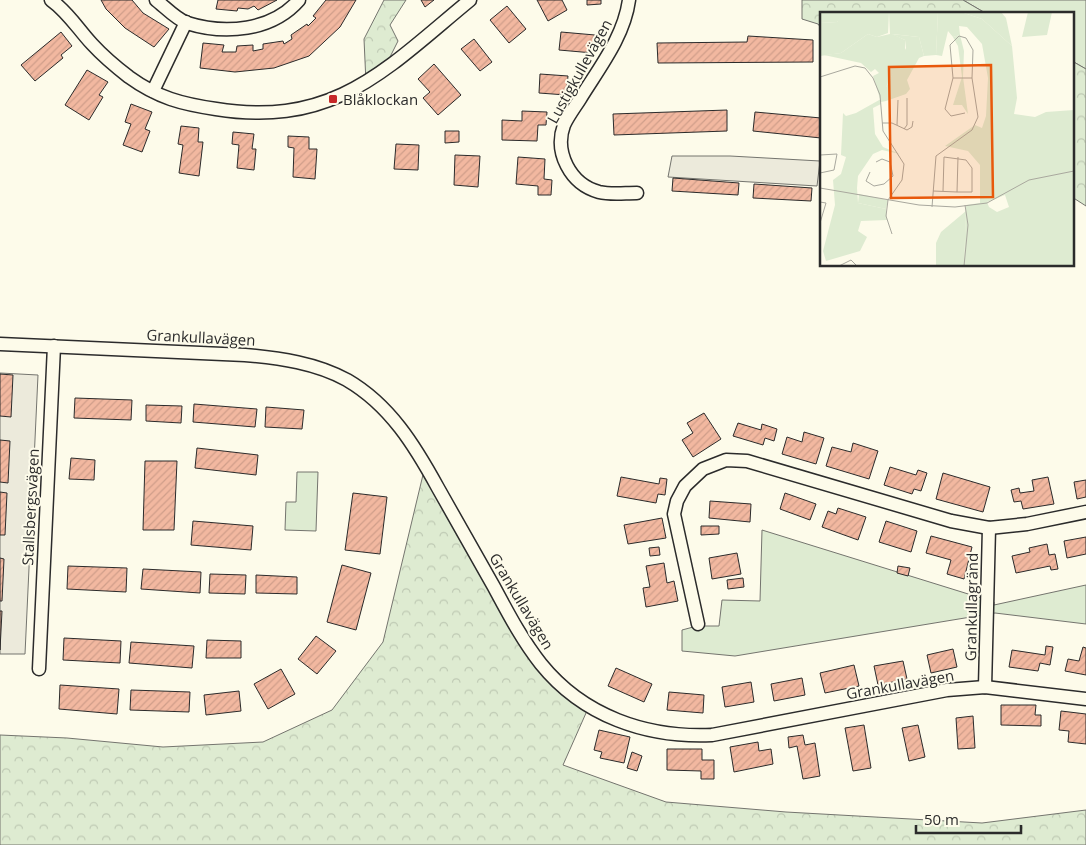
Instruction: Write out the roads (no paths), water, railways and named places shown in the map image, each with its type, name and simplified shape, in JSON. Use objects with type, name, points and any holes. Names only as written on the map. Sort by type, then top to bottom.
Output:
[{"type":"street","points":[[51,0],[72,19],[91,43],[110,62],[130,78],[153,91],[184,104],[259,114],[284,112],[308,107],[332,100],[366,83],[384,71],[470,0]]},
{"type":"street","points":[[156,0],[186,22],[236,29],[268,22],[282,14],[299,0]]},
{"type":"street","name":"Lustigkullevägen","points":[[629,0],[621,31],[565,124],[561,146],[564,159],[570,171],[584,185],[598,192],[637,193]]},
{"type":"street","points":[[153,91],[186,22]]},
{"type":"street","name":"Grankullavägen","points":[[0,344],[279,358],[308,364],[328,371],[360,388],[386,411],[408,435],[513,622],[541,664],[553,678],[580,701],[598,712],[629,725],[645,730],[678,735],[712,735],[947,690],[985,687],[1086,699]]},
{"type":"street","name":"Stallsbergsvägen","points":[[39,669],[54,346]]},
{"type":"street","points":[[698,624],[674,514],[681,494],[690,480],[703,469],[718,462],[747,461],[951,521],[989,528],[1027,524],[1086,512]]},
{"type":"street","name":"Grankullagränd","points":[[985,687],[989,528]]},
{"type":"place","name":"Blåklockan","points":[[333,99]]}]
